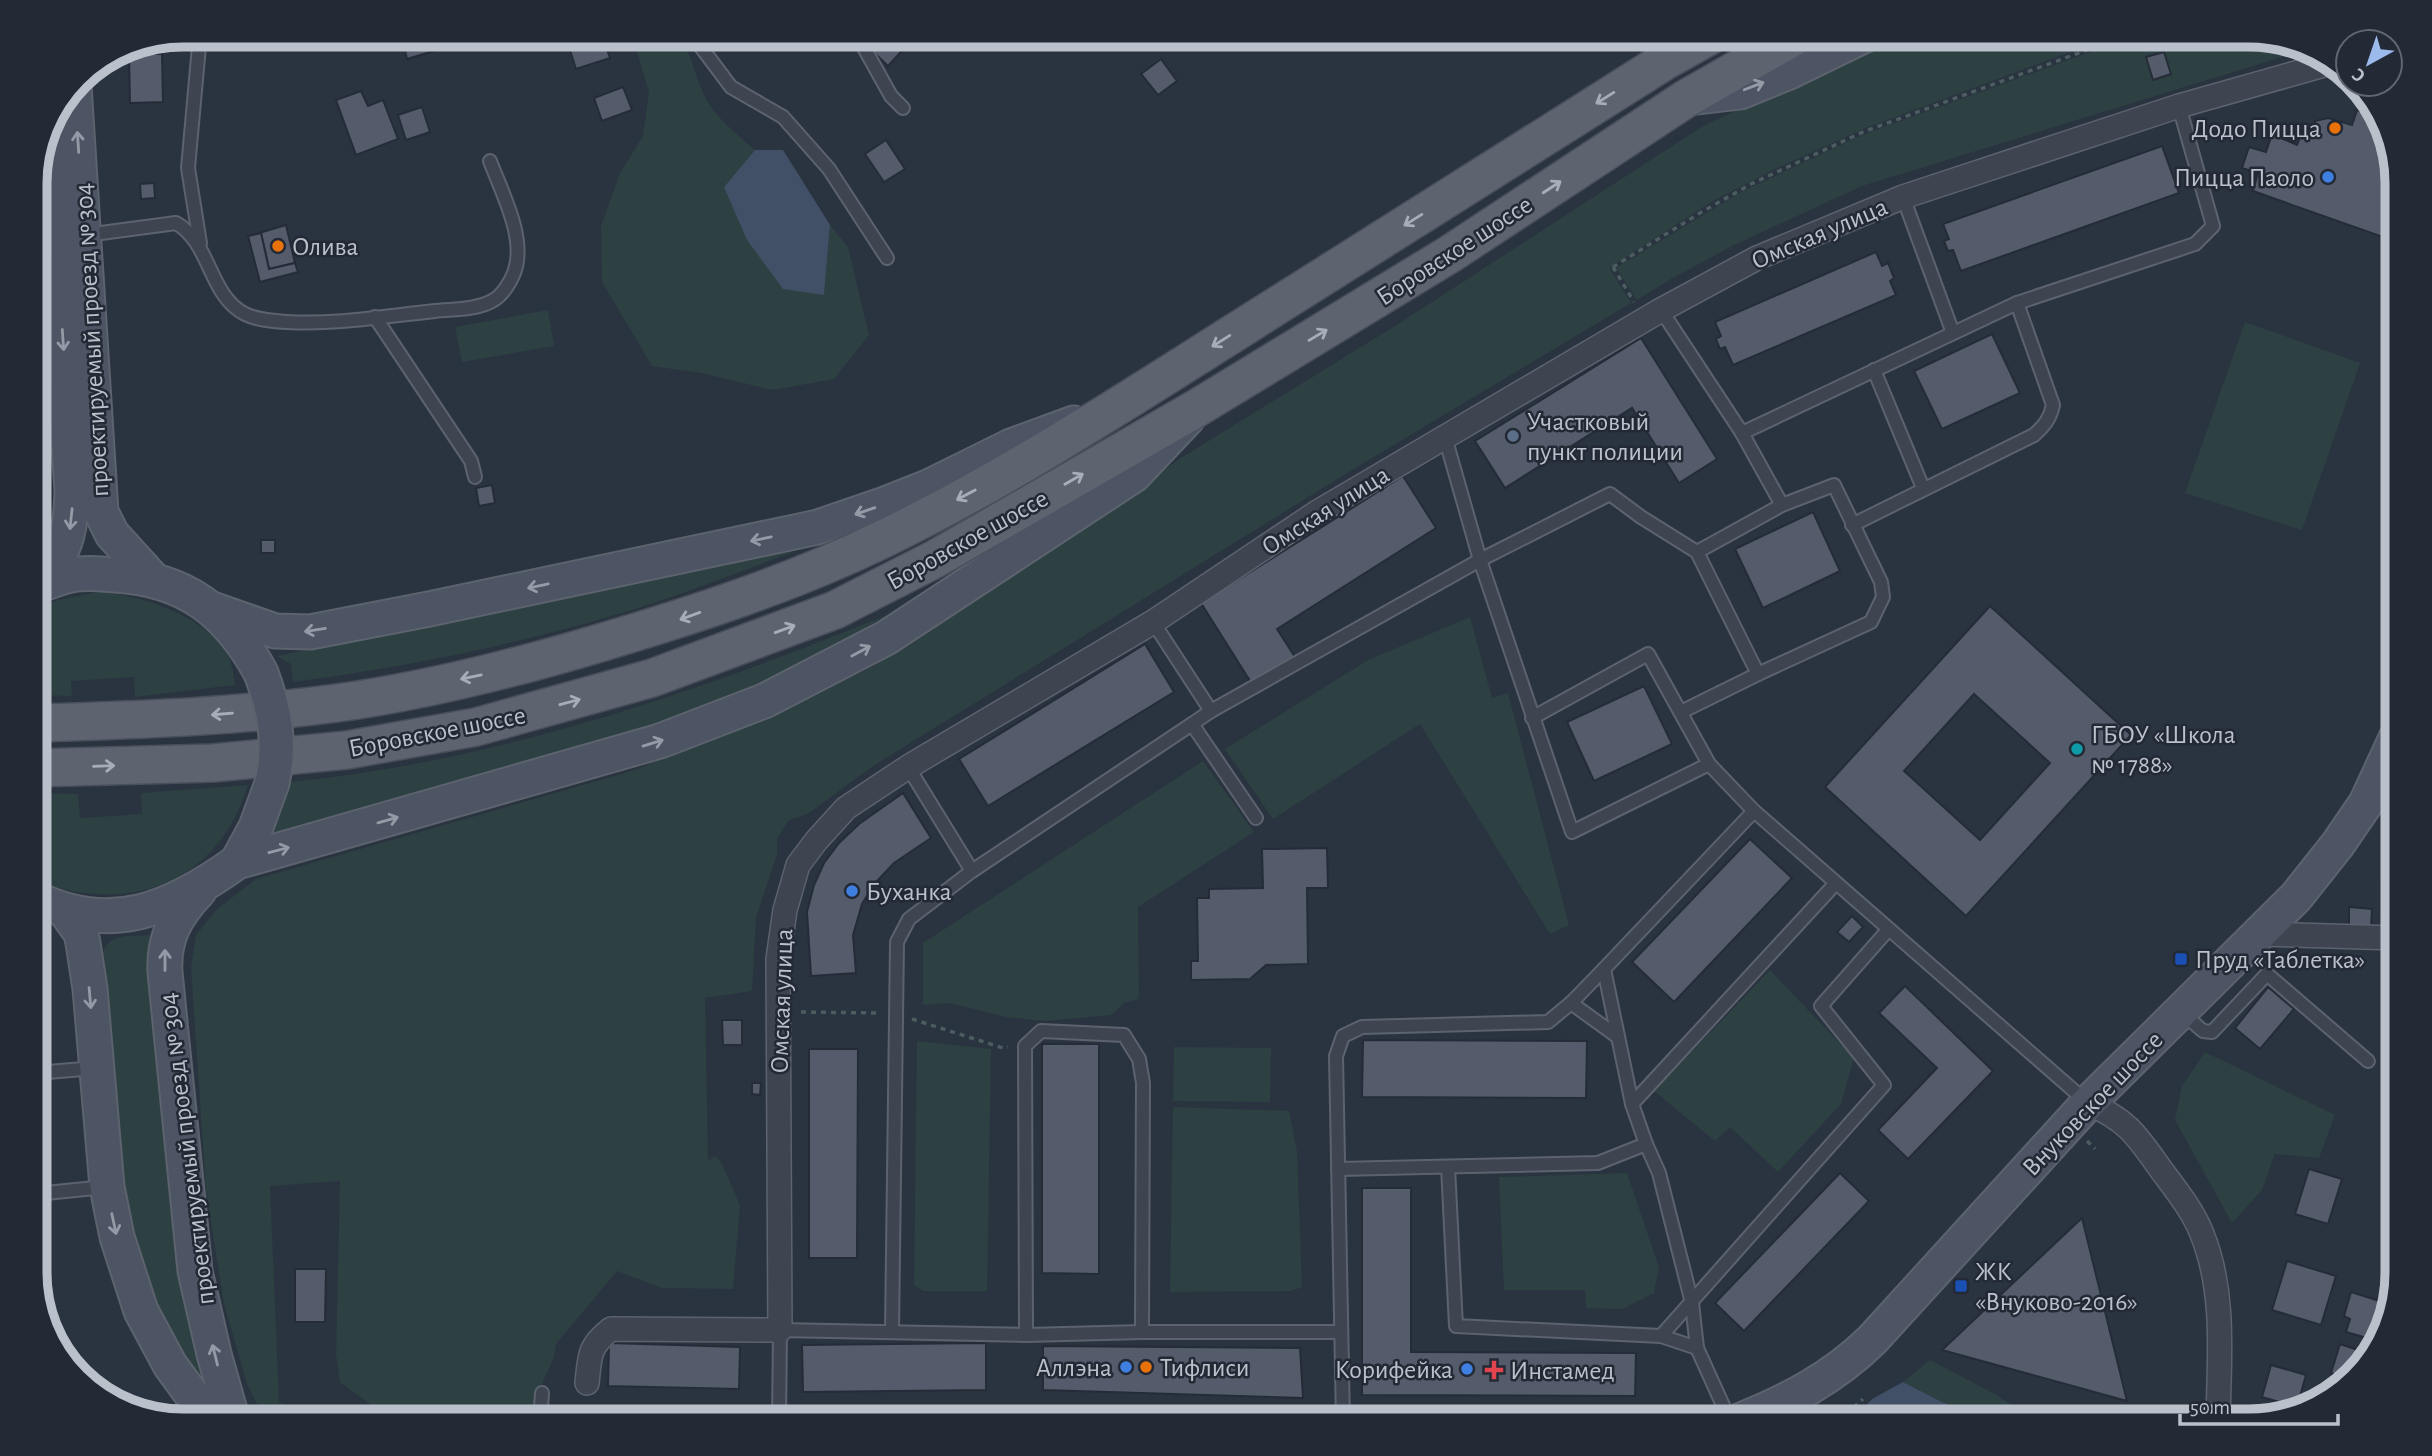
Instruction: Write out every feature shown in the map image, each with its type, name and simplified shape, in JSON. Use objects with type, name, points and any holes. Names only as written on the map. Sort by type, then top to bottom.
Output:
[{"type":"main road","points":[[1663,62],[1677,47]]},
{"type":"main road","name":"Боровское шоссе","points":[[48,723],[160,719],[340,703],[526,665],[673,622],[857,550],[982,486],[1110,412],[1690,47]]},
{"type":"main road","name":"Боровское шоссе","points":[[48,768],[213,762],[347,750],[477,727],[622,688],[847,604],[935,559],[1197,408],[1450,254],[1687,98],[1776,47]]},
{"type":"main road","points":[[1687,98],[1740,92],[1840,47]]},
{"type":"main road","name":"проектируемый проезд № 304","points":[[75,101],[101,512],[113,534],[152,578]]},
{"type":"main road","name":"проектируемый проезд № 304","points":[[48,572],[66,540],[71,524],[72,502],[49,159]]},
{"type":"main road","points":[[50,904],[100,915],[129,914],[163,905],[204,886],[237,862],[660,741],[774,697],[886,638],[1134,475],[1197,408]]},
{"type":"main road","points":[[48,581],[93,573],[152,578],[212,609],[275,631],[310,632],[818,527],[929,487],[1028,438],[1110,412]]},
{"type":"main road","points":[[212,609],[236,632],[261,673],[272,705],[277,734],[278,748],[272,783],[256,827],[237,862]]},
{"type":"main road","name":"Внуковское шоссе","points":[[1765,1409],[1805,1391],[1837,1372],[1855,1357],[2088,1103],[2295,897],[2353,824],[2385,762]]},
{"type":"main road","name":"проектируемый проезд № 304","points":[[204,886],[172,925],[164,960],[195,1271],[230,1409]]},
{"type":"main road","points":[[50,904],[81,933],[90,989],[107,1187],[117,1237],[141,1311],[170,1365],[202,1409]]},
{"type":"street","name":"Омская улица","points":[[780,1331],[778,959],[785,910],[798,865],[846,808],[908,767],[1153,622],[1316,513],[1661,310],[1757,258],[1903,197],[2179,106],[2318,66]]},
{"type":"street","points":[[2259,934],[2385,938]]},
{"type":"street","points":[[2088,1103],[2122,1121],[2137,1136],[2186,1203],[2202,1234],[2214,1275],[2220,1328],[2218,1409]]},
{"type":"street","points":[[587,1383],[591,1349],[611,1329],[780,1331]]},
{"type":"lane","points":[[199,47],[188,168],[201,251]]},
{"type":"lane","points":[[701,47],[731,87],[783,117],[829,169],[887,257]]},
{"type":"lane","points":[[864,47],[891,96],[903,108]]},
{"type":"lane","points":[[1742,433],[2017,303],[2195,244],[2213,226],[2179,106]]},
{"type":"lane","points":[[85,235],[176,223],[186,229],[201,251],[228,300],[244,314],[288,322],[375,317],[483,304],[493,301],[508,286],[519,250],[516,232],[490,161]]},
{"type":"lane","points":[[1903,197],[1953,333]]},
{"type":"lane","points":[[1852,525],[2034,435],[2051,415],[2053,405],[2017,303]]},
{"type":"lane","points":[[1661,310],[1742,433],[1782,505]]},
{"type":"lane","points":[[375,317],[471,461],[475,477]]},
{"type":"lane","points":[[1874,370],[1923,488]]},
{"type":"lane","points":[[1445,437],[1480,560],[1572,832],[1709,764]]},
{"type":"lane","points":[[1681,712],[1871,622],[1883,597],[1881,582],[1834,485],[1782,505],[1697,552]]},
{"type":"lane","points":[[892,1331],[897,942],[909,919],[972,871],[1212,711],[1480,560],[1610,495],[1697,552],[1759,674]]},
{"type":"lane","points":[[1153,622],[1212,711]]},
{"type":"lane","points":[[1532,718],[1648,654],[1709,764],[1754,811],[2088,1103]]},
{"type":"lane","points":[[1192,724],[1256,818]]},
{"type":"lane","points":[[908,767],[972,871]]},
{"type":"lane","points":[[1343,1409],[1336,1056],[1343,1037],[1362,1027],[1548,1022],[1571,1003],[1754,811]]},
{"type":"lane","points":[[1632,1104],[1836,883]]},
{"type":"lane","points":[[1661,1336],[1884,1085],[1821,1006],[1888,930]]},
{"type":"lane","points":[[1604,969],[1632,1104],[1659,1173],[1692,1303],[1697,1348],[1725,1409]]},
{"type":"lane","points":[[2181,1012],[2203,1031],[2212,1032],[2267,974],[2368,1060]]},
{"type":"lane","points":[[1571,1003],[1618,1037]]},
{"type":"lane","points":[[1027,1335],[1025,1046],[1041,1031],[1124,1035],[1139,1059],[1143,1083],[1142,1332]]},
{"type":"lane","points":[[48,1071],[96,1068]]},
{"type":"lane","points":[[1338,1169],[1598,1163],[1646,1144]]},
{"type":"lane","points":[[1448,1167],[1456,1326],[1661,1336],[1697,1348]]},
{"type":"lane","points":[[48,1193],[107,1187]]},
{"type":"lane","points":[[779,1409],[780,1331],[1027,1335],[1341,1332]]},
{"type":"lane","points":[[541,1409],[542,1393]]},
{"type":"path","points":[[1636,304],[1612,267],[1751,184],[1863,132],[2095,47]]},
{"type":"path","points":[[1852,1409],[1863,1399]]},
{"type":"shaded area","points":[[636,47],[685,47],[710,105],[727,125],[755,150],[724,187],[824,295],[830,225],[848,247],[869,335],[834,379],[773,390],[701,373],[652,366],[602,282],[601,226],[620,173],[643,136],[649,92]]},
{"type":"shaded area","points":[[1874,47],[2084,47],[1866,128],[1775,169],[1713,201],[1609,268],[1631,303],[1352,470],[873,766],[809,813],[788,821],[777,839],[777,854],[756,918],[752,991],[705,998],[708,1161],[715,1156],[721,1162],[740,1205],[733,1289],[662,1288],[617,1271],[556,1344],[554,1357],[531,1409],[374,1407],[340,1382],[336,1354],[340,1181],[270,1186],[279,1402],[290,1409],[257,1404],[247,1384],[224,1304],[206,1190],[191,968],[196,935],[217,909],[256,879],[635,770],[745,725],[872,667],[1184,456],[1395,326],[1703,126]]},
{"type":"shaded area","points":[[2104,47],[2249,47],[2291,54],[1862,186],[1732,246],[1637,300],[1616,268],[1741,192],[1862,135]]},
{"type":"shaded area","points":[[548,310],[554,346],[462,362],[455,327]]},
{"type":"shaded area","points":[[2245,322],[2360,363],[2302,530],[2185,493]]},
{"type":"shaded area","points":[[796,551],[615,615],[456,655],[293,682],[291,664],[277,656],[761,555]]},
{"type":"shaded area","points":[[98,592],[114,594],[151,602],[188,618],[217,641],[227,654],[235,685],[135,697],[134,677],[71,681],[72,696],[48,695],[48,604]]},
{"type":"shaded area","points":[[887,615],[831,649],[773,679],[678,717],[270,834],[290,782],[444,758],[594,720],[742,671]]},
{"type":"shaded area","points":[[1470,617],[1492,698],[1508,693],[1569,925],[1550,934],[1420,724],[1273,819],[1225,749],[1368,660]]},
{"type":"shaded area","points":[[1203,761],[1254,832],[1138,907],[1139,999],[1124,1003],[1111,1015],[1045,1021],[1006,1017],[950,1003],[923,1005],[923,943]]},
{"type":"shaded area","points":[[248,785],[226,833],[211,852],[193,868],[173,880],[150,889],[98,894],[81,893],[48,884],[48,793],[78,794],[80,818],[142,814],[141,793]]},
{"type":"shaded area","points":[[154,935],[210,1406],[171,1348],[126,1215],[99,963],[102,952],[112,940],[126,936]]},
{"type":"shaded area","points":[[1770,970],[1854,1058],[1841,1104],[1778,1172],[1730,1127],[1715,1141],[1654,1091]]},
{"type":"shaded area","points":[[917,1041],[991,1049],[987,1291],[923,1291],[914,1285]]},
{"type":"shaded area","points":[[1174,1047],[1271,1048],[1270,1102],[1173,1101]]},
{"type":"shaded area","points":[[2205,1052],[2335,1115],[2319,1158],[2275,1154],[2262,1190],[2232,1223],[2175,1120],[2182,1086]]},
{"type":"shaded area","points":[[1173,1107],[1289,1111],[1297,1152],[1302,1287],[1291,1291],[1170,1292]]},
{"type":"shaded area","points":[[1627,1173],[1659,1267],[1654,1293],[1622,1309],[1586,1308],[1585,1290],[1504,1290],[1499,1177]]},
{"type":"shaded area","points":[[1930,1360],[1995,1394],[2017,1409],[1960,1409],[1903,1382]]},
{"type":"water","points":[[755,150],[783,150],[830,225],[824,295],[783,289],[747,240],[724,187]]},
{"type":"water","points":[[1903,1382],[1960,1409],[1863,1409],[1872,1399]]},
{"type":"building","points":[[404,47],[433,47],[434,51],[407,59]]},
{"type":"building","points":[[569,47],[606,47],[610,58],[576,69]]},
{"type":"building","points":[[868,47],[905,47],[888,66]]},
{"type":"building","points":[[2164,52],[2171,74],[2153,80],[2146,57]]},
{"type":"building","points":[[140,54],[162,54],[163,102],[130,103],[129,58]]},
{"type":"building","points":[[1161,59],[1177,81],[1158,95],[1141,74]]},
{"type":"building","points":[[623,87],[632,110],[602,121],[594,98]]},
{"type":"building","points":[[361,91],[368,106],[383,100],[398,139],[356,155],[336,100]]},
{"type":"building","points":[[422,107],[430,132],[406,140],[398,115]]},
{"type":"building","points":[[2357,110],[2365,112],[2378,140],[2384,174],[2384,237],[2253,191],[2258,173],[2242,168],[2249,147],[2266,152],[2272,134],[2297,145],[2302,132],[2312,135],[2315,121],[2328,118],[2352,125]]},
{"type":"building","points":[[886,140],[905,169],[884,182],[865,154]]},
{"type":"building","points":[[2162,146],[2179,193],[1961,271],[1953,250],[1948,251],[1944,241],[1949,239],[1943,224]]},
{"type":"building","points":[[154,183],[155,198],[141,199],[140,184]]},
{"type":"building","points":[[286,225],[295,263],[269,269],[259,233]]},
{"type":"building","points":[[261,233],[269,269],[295,263],[298,272],[260,282],[248,236]]},
{"type":"building","points":[[1876,252],[1882,266],[1888,263],[1894,278],[1890,281],[1896,295],[1733,365],[1725,347],[1720,349],[1716,339],[1721,336],[1715,322]]},
{"type":"building","points":[[1992,334],[2020,393],[1942,429],[1914,371]]},
{"type":"building","points":[[1641,338],[1717,459],[1679,483],[1632,408],[1505,488],[1475,441]]},
{"type":"building","points":[[1403,476],[1436,528],[1277,629],[1295,657],[1252,684],[1201,603]]},
{"type":"building","points":[[492,485],[495,503],[479,506],[476,488]]},
{"type":"building","points":[[1813,512],[1840,571],[1763,608],[1735,549]]},
{"type":"building","points":[[261,540],[275,540],[275,553],[261,553]]},
{"type":"building","name":"ГБОУ «Школа № 1788»","points":[[1990,606],[2131,735],[1966,916],[1825,787]],"holes":[[[1974,694],[2050,763],[1980,840],[1904,771]]]},
{"type":"building","points":[[1145,644],[1174,692],[988,806],[959,759]]},
{"type":"building","points":[[1644,686],[1672,744],[1594,781],[1567,722]]},
{"type":"building","points":[[903,793],[931,838],[894,863],[875,883],[862,904],[853,935],[856,973],[811,976],[807,912],[814,885],[824,863],[839,843],[859,824]]},
{"type":"building","points":[[1750,839],[1792,878],[1674,1002],[1632,962]]},
{"type":"building","points":[[1327,848],[1328,888],[1307,888],[1308,964],[1266,965],[1250,979],[1191,980],[1191,961],[1198,961],[1197,898],[1209,898],[1209,889],[1263,888],[1262,849]]},
{"type":"building","points":[[2382,879],[2385,879],[2385,911],[2381,911]]},
{"type":"building","points":[[2349,907],[2372,909],[2371,927],[2349,926]]},
{"type":"building","points":[[1852,916],[1863,927],[1849,942],[1837,932]]},
{"type":"building","points":[[1905,986],[1993,1071],[1908,1159],[1878,1130],[1937,1068],[1879,1013]]},
{"type":"building","points":[[2268,987],[2294,1009],[2260,1049],[2235,1028]]},
{"type":"building","points":[[722,1020],[742,1020],[742,1045],[723,1045]]},
{"type":"building","points":[[1363,1040],[1587,1041],[1586,1098],[1362,1097]]},
{"type":"building","points":[[1042,1044],[1099,1044],[1099,1274],[1042,1273]]},
{"type":"building","points":[[809,1049],[858,1049],[857,1258],[809,1258]]},
{"type":"building","points":[[752,1083],[761,1083],[760,1095],[752,1094]]},
{"type":"building","points":[[2309,1169],[2342,1179],[2328,1224],[2295,1214]]},
{"type":"building","points":[[1840,1173],[1869,1201],[1744,1331],[1715,1303]]},
{"type":"building","points":[[1362,1188],[1411,1188],[1411,1352],[1636,1353],[1635,1396],[1362,1395]]},
{"type":"building","points":[[2082,1218],[2127,1401],[1942,1350]]},
{"type":"building","points":[[2287,1261],[2336,1276],[2321,1325],[2272,1310]]},
{"type":"building","points":[[295,1269],[326,1269],[325,1322],[295,1322]]},
{"type":"building","points":[[2351,1292],[2381,1302],[2368,1338],[2346,1332],[2350,1319],[2344,1316]]},
{"type":"building","points":[[609,1343],[740,1347],[739,1389],[608,1386]]},
{"type":"building","points":[[986,1343],[986,1390],[803,1392],[802,1345]]},
{"type":"building","points":[[2340,1344],[2360,1351],[2338,1375],[2331,1373]]},
{"type":"building","points":[[1043,1346],[1300,1348],[1303,1398],[1043,1390]]},
{"type":"building","points":[[2271,1365],[2306,1375],[2299,1399],[2285,1404],[2262,1397]]},
{"type":"place","name":"Додо Пицца","points":[[2335,128]]},
{"type":"place","name":"Пицца Паоло","points":[[2328,177]]},
{"type":"place","name":"Олива","points":[[278,246]]},
{"type":"place","name":"Участковый пункт полиции","points":[[1513,436]]},
{"type":"place","name":"ГБОУ «Школа № 1788»","points":[[2077,749]]},
{"type":"place","name":"Буханка","points":[[852,891]]},
{"type":"place","name":"Пруд «Таблетка»","points":[[2181,959]]},
{"type":"place","name":"ЖК «Внуково-2016»","points":[[1961,1286]]},
{"type":"place","name":"Аллэна","points":[[1126,1367]]},
{"type":"place","name":"Тифлиси","points":[[1146,1367]]},
{"type":"place","name":"Корифейка","points":[[1467,1369]]},
{"type":"place","name":"Инстамед","points":[[1494,1370]]}]
